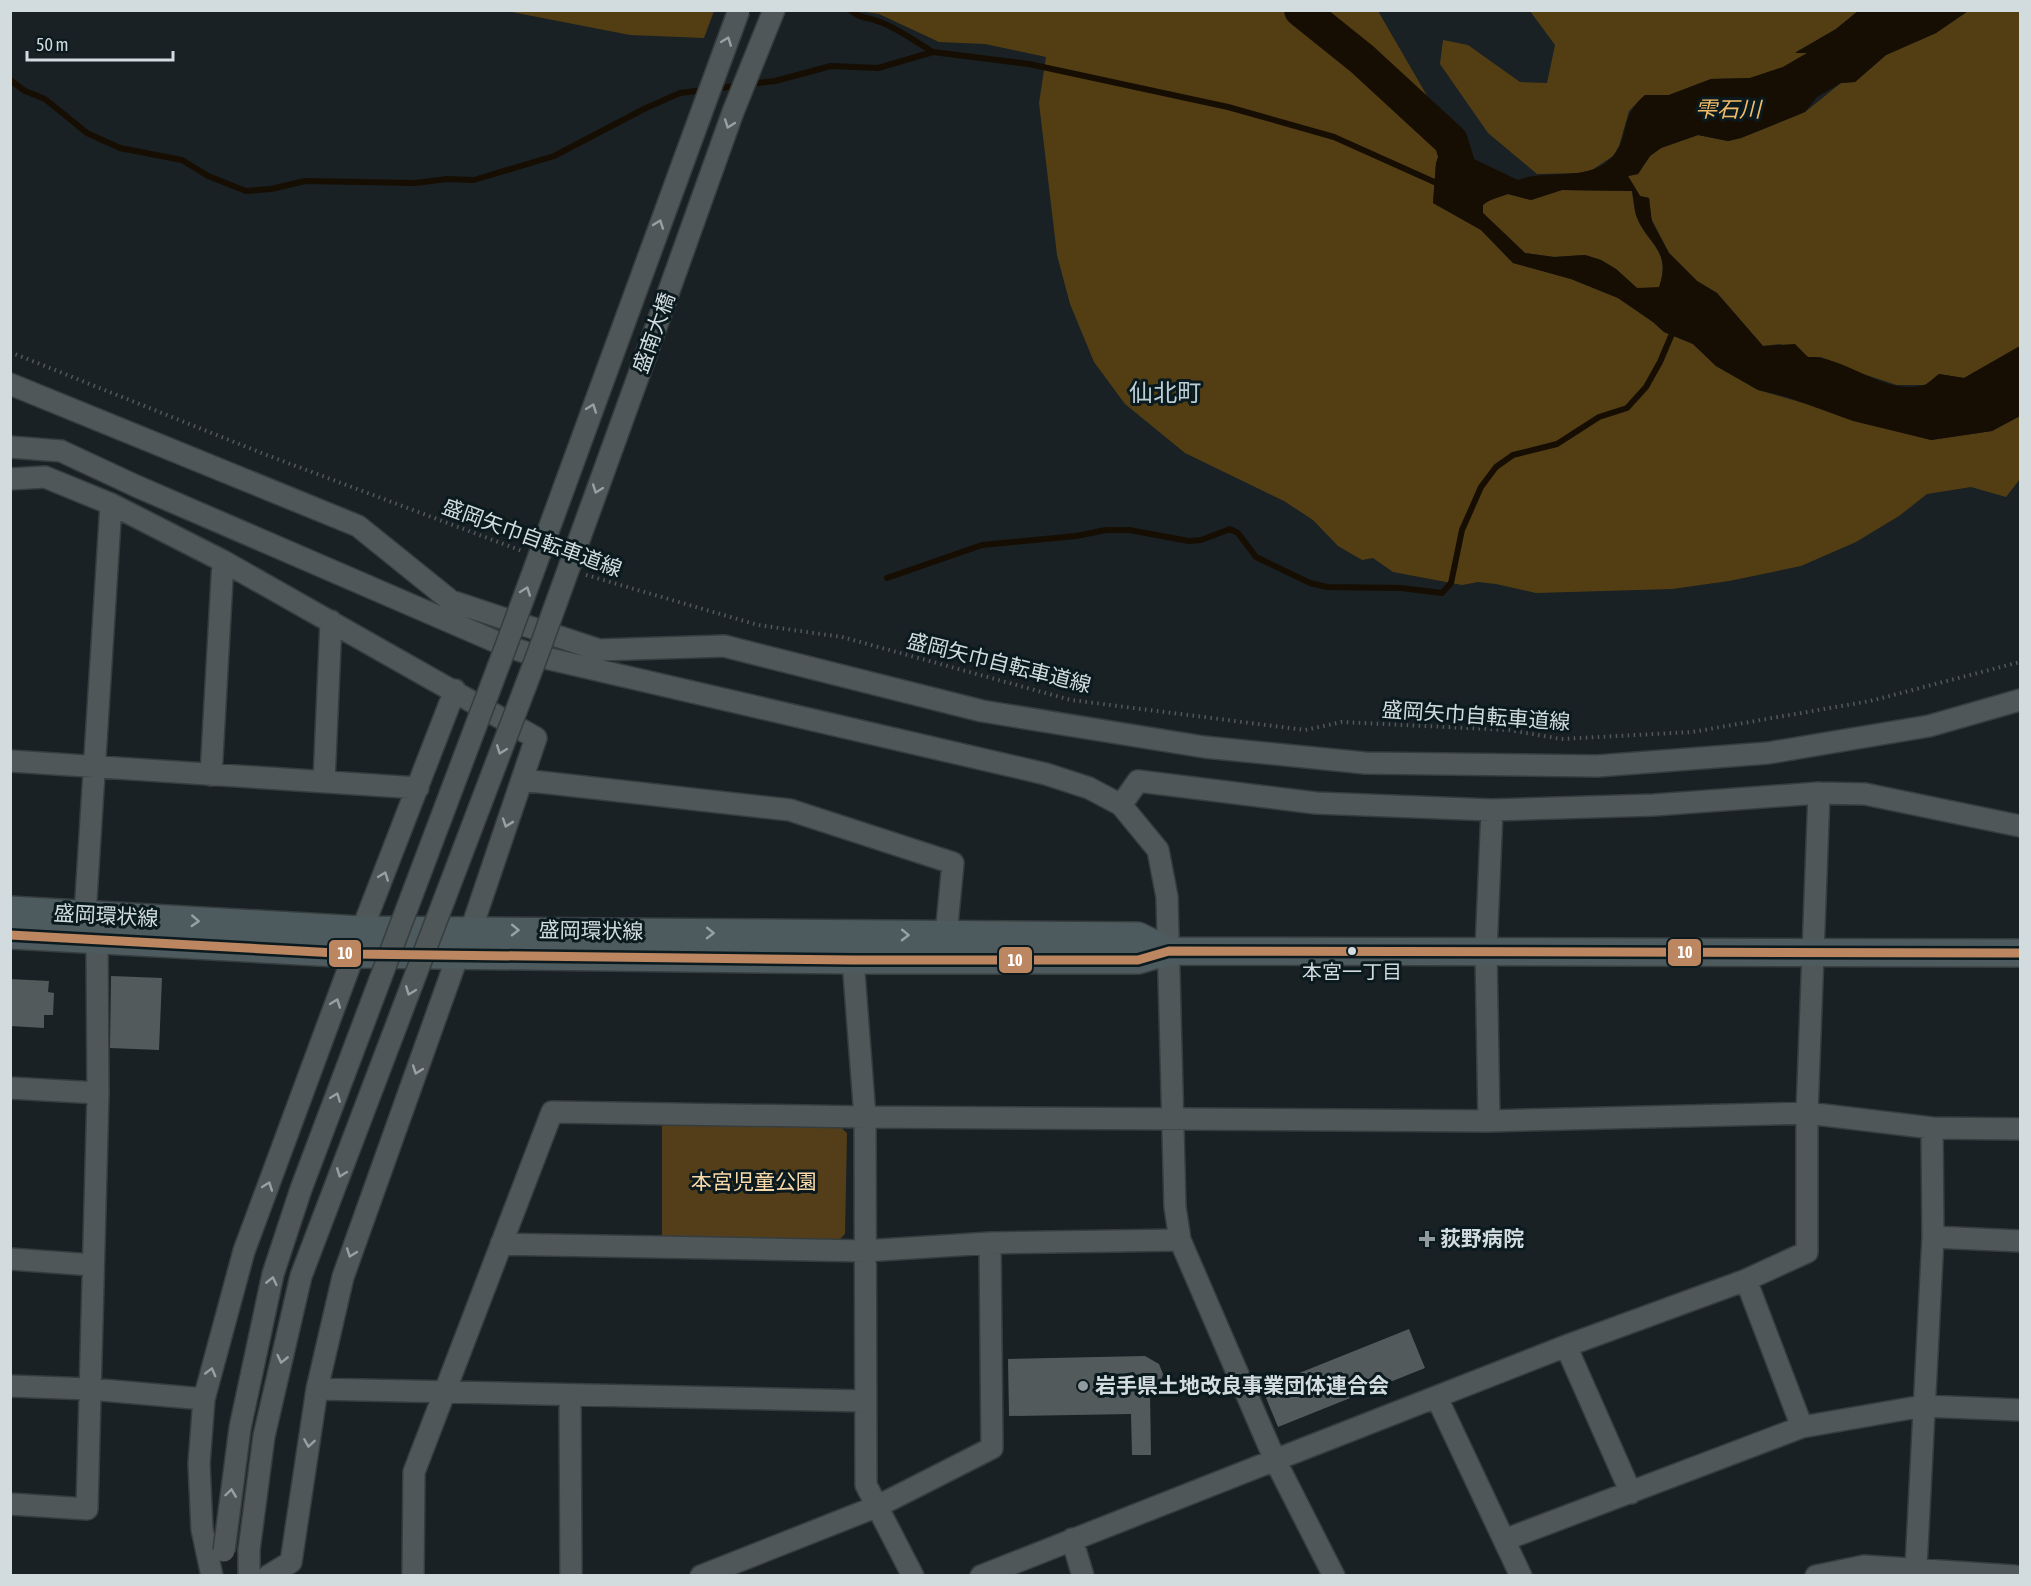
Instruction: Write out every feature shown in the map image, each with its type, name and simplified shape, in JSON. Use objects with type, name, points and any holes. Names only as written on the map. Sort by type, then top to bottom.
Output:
[{"type":"main road","name":"盛岡環状線","points":[[10,910],[86,915],[358,942],[458,955],[853,960],[1138,960],[1169,951],[2020,953]]},
{"type":"main road","name":"盛岡環状線","points":[[10,935],[97,940],[358,942],[471,930],[1138,936],[1169,951]]},
{"type":"street","name":"盛南大橋","points":[[222,1575],[240,1428],[273,1274],[301,1189],[506,646],[739,10]]},
{"type":"street","name":"盛南大橋","points":[[249,1575],[249,1550],[264,1436],[301,1276],[537,656],[733,112],[774,10]]},
{"type":"street","points":[[10,384],[357,526],[452,601],[599,650],[724,646],[982,711],[1192,745],[1365,763],[1597,766],[1768,753],[1929,726],[2020,700]]},
{"type":"street","points":[[10,447],[61,451],[136,486],[506,646],[537,656],[1046,774],[1089,788],[1121,805],[1158,850],[1167,897],[1175,1207],[1180,1240],[1275,1460],[1333,1575]]},
{"type":"street","points":[[10,479],[45,477],[111,504],[223,561],[455,690],[536,738],[471,930]]},
{"type":"street","points":[[86,915],[111,504]]},
{"type":"street","points":[[211,775],[223,561]]},
{"type":"street","points":[[324,782],[331,621]]},
{"type":"street","points":[[212,1575],[202,1529],[200,1497],[199,1464],[204,1399],[243,1251],[455,690]]},
{"type":"street","points":[[10,761],[418,788]]},
{"type":"street","points":[[522,780],[790,810],[953,863],[945,935]]},
{"type":"street","points":[[1121,805],[1138,781],[1316,804],[1492,810],[1654,805],[1819,793],[1865,794],[2020,826]]},
{"type":"street","points":[[981,1575],[1566,1346],[1746,1280],[1807,1252],[1807,1113],[1819,793]]},
{"type":"street","points":[[1489,1121],[1486,951],[1492,810]]},
{"type":"street","points":[[10,1504],[87,1509],[98,1093],[97,940]]},
{"type":"street","points":[[268,1575],[291,1562],[317,1389],[343,1277],[458,955]]},
{"type":"street","points":[[853,960],[865,1117],[866,1485],[913,1575]]},
{"type":"street","points":[[10,1088],[98,1093]]},
{"type":"street","points":[[413,1575],[414,1472],[552,1112],[865,1117],[1489,1121],[1807,1113],[1932,1128],[2020,1129]]},
{"type":"street","points":[[1916,1568],[1933,1237],[1932,1128]]},
{"type":"street","points":[[1933,1237],[2020,1241]]},
{"type":"street","points":[[501,1244],[864,1251],[990,1243],[1180,1240]]},
{"type":"street","points":[[701,1575],[878,1506],[992,1449],[990,1243]]},
{"type":"street","points":[[10,1259],[93,1265]]},
{"type":"street","points":[[1746,1280],[1802,1427]]},
{"type":"street","points":[[1566,1346],[1631,1493]]},
{"type":"street","points":[[10,1386],[90,1389],[204,1399]]},
{"type":"street","points":[[317,1389],[444,1394],[865,1401]]},
{"type":"street","points":[[570,1396],[571,1575]]},
{"type":"street","points":[[1437,1398],[1521,1575]]},
{"type":"street","points":[[1504,1540],[1802,1427],[1923,1406],[2020,1410]]},
{"type":"street","points":[[1072,1539],[1083,1575]]},
{"type":"street","points":[[1816,1575],[1864,1566],[2015,1575]]},
{"type":"path","name":"盛岡矢巾自転車道線","points":[[10,352],[264,454],[532,555]]},
{"type":"path","name":"盛岡矢巾自転車道線","points":[[576,571],[758,626],[842,638],[1071,700],[1305,730],[1342,722],[1509,730],[1561,739],[1692,732],[1870,701],[2020,662]]},
{"type":"green space","name":"本宮児童公園","points":[[662,1124],[838,1125],[847,1133],[845,1234],[839,1240],[662,1238]]},
{"type":"shaded area","points":[[714,10],[704,38],[630,35],[507,11]]},
{"type":"shaded area","points":[[860,11],[1378,11],[1448,132],[1427,132],[1427,135],[1443,141],[1447,150],[1436,163],[1433,203],[1481,230],[1513,263],[1571,279],[1618,298],[1664,332],[1693,344],[1716,366],[1758,390],[1931,440],[1992,431],[2020,416],[2020,479],[2006,497],[1971,487],[1927,494],[1899,516],[1856,542],[1801,566],[1729,581],[1672,589],[1536,593],[1496,584],[1478,582],[1462,585],[1393,572],[1373,558],[1362,560],[1338,546],[1313,520],[1284,501],[1185,453],[1125,404],[1094,362],[1070,304],[1057,255],[1039,103],[1046,57],[985,44],[939,42],[879,14]]},
{"type":"shaded area","points":[[1530,11],[1858,11],[1836,29],[1796,52],[1808,53],[1783,67],[1750,78],[1711,79],[1669,95],[1645,95],[1629,111],[1619,146],[1613,156],[1592,170],[1579,173],[1537,174],[1488,133],[1440,64],[1443,40],[1468,45],[1520,82],[1547,83],[1555,45]]},
{"type":"shaded area","points":[[1968,11],[2020,11],[2020,346],[1964,378],[1939,374],[1925,385],[1897,385],[1821,357],[1808,357],[1780,344],[1763,346],[1717,293],[1697,281],[1669,253],[1651,218],[1649,198],[1640,196],[1628,176],[1638,174],[1650,156],[1661,148],[1698,135],[1728,141],[1741,138],[1805,112],[1841,83],[1855,82],[1886,55],[1936,33]]},
{"type":"shaded area","points":[[1562,190],[1632,191],[1640,225],[1660,255],[1662,275],[1659,288],[1637,288],[1616,269],[1601,260],[1585,255],[1554,257],[1525,253],[1483,213],[1485,203],[1508,194],[1531,200]]},
{"type":"water","name":"雫石川","points":[[1858,11],[1968,11],[1936,33],[1886,55],[1855,82],[1841,83],[1817,97],[1805,112],[1741,138],[1728,141],[1698,135],[1661,148],[1650,156],[1638,174],[1628,176],[1640,196],[1649,198],[1652,222],[1669,253],[1697,281],[1717,293],[1763,346],[1795,344],[1808,357],[1837,362],[1880,381],[1909,387],[1926,384],[1939,374],[1964,378],[2020,346],[2020,416],[1992,431],[1931,440],[1853,421],[1787,397],[1758,390],[1716,366],[1693,344],[1664,332],[1618,298],[1571,279],[1513,263],[1481,230],[1433,203],[1436,163],[1438,157],[1445,154],[1447,150],[1443,141],[1426,132],[1455,130],[1457,151],[1518,180],[1593,169],[1604,164],[1619,148],[1631,111],[1645,95],[1669,95],[1711,79],[1750,78],[1783,67],[1807,53],[1795,53],[1836,29]],"holes":[[[1562,190],[1632,191],[1640,225],[1661,255],[1663,264],[1659,287],[1637,288],[1616,269],[1601,260],[1585,255],[1554,257],[1525,253],[1483,213],[1485,203],[1508,194],[1531,200]]]},
{"type":"building","points":[[111,976],[162,978],[159,1050],[110,1048]]},
{"type":"building","points":[[10,979],[49,981],[48,992],[54,993],[53,1015],[44,1015],[44,1028],[10,1026]]},
{"type":"building","points":[[1409,1329],[1425,1368],[1278,1427],[1262,1388]]},
{"type":"building","name":"岩手県土地改良事業団体連合会","points":[[1145,1356],[1159,1364],[1163,1374],[1160,1384],[1150,1392],[1151,1455],[1132,1455],[1131,1414],[1009,1416],[1008,1359]]},
{"type":"waterway","points":[[850,10],[894,28],[933,52]]},
{"type":"waterway","name":"雫石川","points":[[1301,10],[1362,59],[1451,141],[1461,174]]},
{"type":"waterway","points":[[750,84],[775,81],[831,66],[878,68],[933,52],[1029,64],[1228,107],[1334,137],[1441,185]]},
{"type":"waterway","points":[[10,80],[25,91],[45,99],[87,133],[120,148],[182,160],[208,176],[246,191],[271,189],[305,181],[415,183],[447,179],[474,180],[554,156],[680,93],[704,90]]},
{"type":"waterway","points":[[714,89],[740,85]]},
{"type":"waterway","points":[[887,578],[982,545],[1076,536],[1106,530],[1129,530],[1189,541],[1201,540],[1230,529],[1238,533],[1256,557],[1310,583],[1327,587],[1401,588],[1442,593],[1451,583],[1462,530],[1481,487],[1496,467],[1513,455],[1557,444],[1599,417],[1627,408],[1646,387],[1674,329]]},
{"type":"transit line","name":"10","points":[[10,935],[354,954],[853,960],[1138,960],[1169,951],[2020,953]]},
{"type":"place","name":"本宮一丁目","points":[[1352,951]]},
{"type":"place","name":"荻野病院","points":[[1427,1239]]},
{"type":"place","name":"岩手県土地改良事業団体連合会","points":[[1083,1386]]},
{"type":"district","name":"仙北町","points":[[1165,393]]}]
